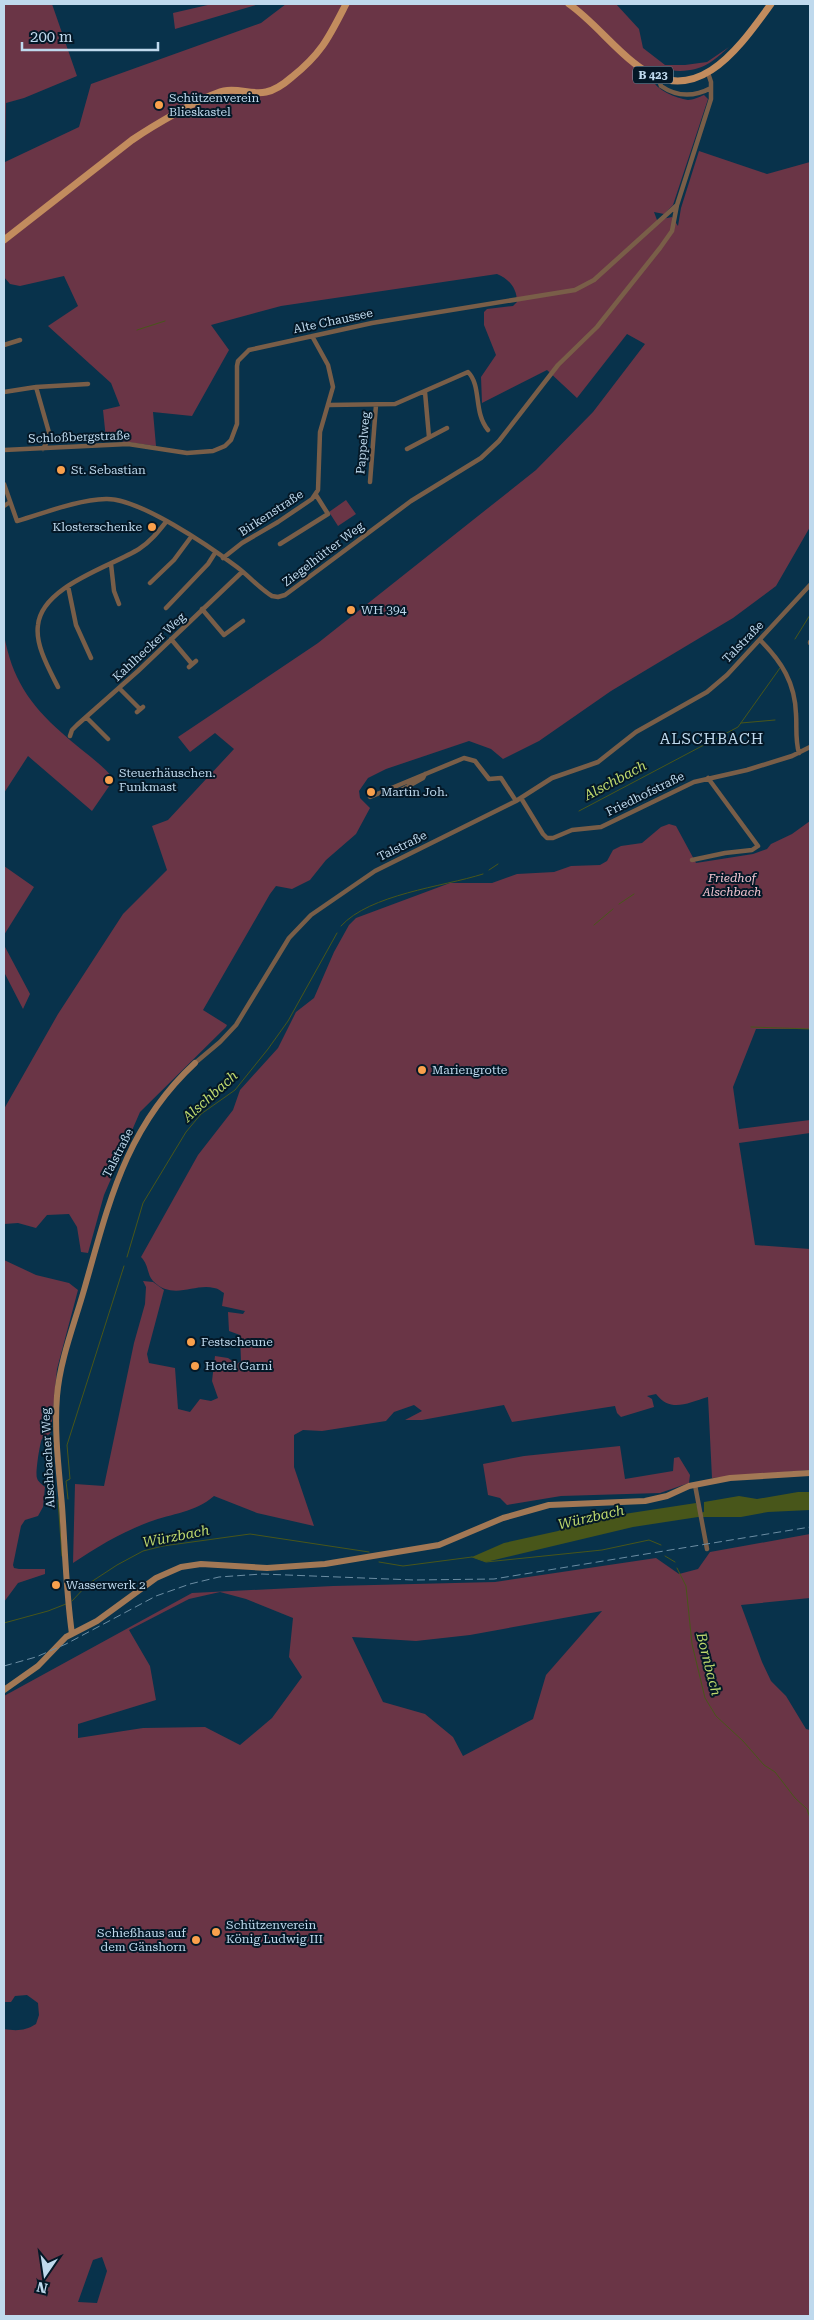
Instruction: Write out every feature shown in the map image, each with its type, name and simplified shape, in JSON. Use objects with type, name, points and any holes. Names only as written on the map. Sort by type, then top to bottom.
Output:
[{"type":"main road","points":[[4,240],[132,140],[149,129],[218,93],[233,91],[262,93],[282,86],[308,65],[322,50],[346,4]]},
{"type":"main road","name":"B 423","points":[[569,4],[635,64],[658,77],[680,80],[708,73],[733,54],[771,4]]},
{"type":"main road","name":"Talstraße","points":[[101,1226],[114,1185],[139,1136],[166,1093],[195,1063]]},
{"type":"main road","name":"Alschbacher Weg","points":[[72,1634],[57,1431],[57,1397],[63,1362],[101,1226]]},
{"type":"main road","points":[[4,1690],[38,1666],[57,1645],[72,1634],[97,1621],[156,1578],[181,1567],[201,1564],[260,1568],[325,1564],[439,1545],[503,1518],[550,1505],[645,1501],[674,1493],[689,1486],[730,1478],[810,1473]]},
{"type":"street","points":[[658,77],[660,86],[678,94],[696,93],[711,88],[708,73]]},
{"type":"street","name":"Ziegelhütter Weg","points":[[10,502],[17,521],[88,502],[107,499],[133,504],[191,537],[223,558],[272,596],[285,595],[411,501],[481,458],[499,440],[551,374],[597,327],[672,231],[677,205],[711,99],[711,88]]},
{"type":"street","name":"Alte Chaussee","points":[[213,451],[225,446],[235,433],[238,415],[237,366],[243,355],[256,348],[372,323],[575,290],[594,280],[677,205]]},
{"type":"street","name":"Birkenstraße","points":[[223,558],[242,543],[278,522],[316,495],[320,432],[333,387],[331,374],[312,336]]},
{"type":"street","points":[[4,345],[20,340]]},
{"type":"street","points":[[329,404],[395,404],[468,372],[474,380],[481,420],[488,430]]},
{"type":"street","points":[[4,392],[36,387],[88,384]]},
{"type":"street","points":[[36,387],[50,436],[43,449]]},
{"type":"street","points":[[424,392],[429,437]]},
{"type":"street","name":"Pappelweg","points":[[370,482],[376,405]]},
{"type":"street","points":[[408,449],[447,428]]},
{"type":"street","name":"Schloßbergstraße","points":[[4,450],[128,444],[188,453],[213,451]]},
{"type":"street","points":[[4,484],[10,502],[4,506]]},
{"type":"street","points":[[280,544],[328,514],[316,495]]},
{"type":"street","points":[[58,687],[42,649],[38,626],[41,613],[68,586],[140,548],[159,532],[166,522]]},
{"type":"street","points":[[150,582],[174,560],[191,537]]},
{"type":"street","points":[[166,608],[208,564],[215,553]]},
{"type":"street","points":[[111,564],[114,592],[119,604]]},
{"type":"street","name":"Kahlhecker Weg","points":[[70,736],[72,730],[242,572]]},
{"type":"street","name":"Talstraße","points":[[195,1063],[220,1042],[236,1024],[289,938],[303,921],[375,871],[519,800],[552,778],[598,762],[636,732],[707,692],[760,640],[810,585]]},
{"type":"street","points":[[68,586],[76,625],[91,658]]},
{"type":"street","points":[[202,610],[224,635],[243,621]]},
{"type":"street","points":[[171,639],[192,664]]},
{"type":"street","points":[[760,640],[782,664],[791,684],[795,700],[799,753]]},
{"type":"street","points":[[119,688],[140,709]]},
{"type":"street","points":[[86,717],[108,739]]},
{"type":"street","points":[[692,860],[725,852],[752,850],[758,846],[708,778],[747,770],[799,753],[810,747]]},
{"type":"street","points":[[370,797],[457,760],[469,759],[481,767],[489,779],[501,778],[519,800]]},
{"type":"street","points":[[396,793],[423,778],[426,772]]},
{"type":"street","name":"Friedhofstraße","points":[[519,800],[543,834],[550,838],[566,832],[601,827],[678,788],[708,778]]},
{"type":"street","points":[[695,1485],[707,1549]]},
{"type":"green space","points":[[4,4],[52,4],[77,76],[24,98],[6,103],[5,162],[79,127],[91,84],[261,23],[286,4],[616,4],[639,29],[643,48],[665,65],[707,62],[729,47],[702,67],[680,71],[657,70],[652,79],[662,90],[678,97],[690,100],[704,95],[708,99],[673,205],[664,214],[654,212],[657,220],[672,217],[678,226],[681,208],[699,151],[767,174],[810,162],[810,527],[776,586],[733,618],[611,691],[539,741],[503,759],[491,749],[469,741],[386,769],[368,778],[359,791],[360,798],[370,808],[356,834],[326,860],[310,880],[292,889],[276,886],[203,1010],[227,1025],[226,1027],[140,1112],[104,1195],[88,1253],[81,1252],[77,1227],[69,1214],[47,1215],[36,1228],[18,1223],[4,1224],[4,1109],[58,1014],[123,914],[167,870],[152,826],[168,820],[234,749],[215,733],[190,752],[178,737],[318,643],[536,470],[593,412],[645,344],[627,334],[577,398],[547,370],[482,403],[481,377],[496,355],[484,325],[484,312],[487,309],[513,306],[517,302],[516,292],[509,281],[497,274],[281,306],[211,325],[229,350],[192,416],[153,412],[156,446],[106,439],[103,410],[120,406],[111,383],[48,326],[78,306],[64,276],[20,286],[10,284],[4,277]]},
{"type":"green space","points":[[212,4],[259,4],[175,29],[173,13]]},
{"type":"green space","points":[[346,500],[356,514],[338,526],[329,512]]},
{"type":"green space","points":[[4,635],[7,650],[17,677],[31,701],[68,739],[102,766],[114,779],[92,811],[28,756],[4,793]]},
{"type":"green space","name":"Friedhof Alschbach","points":[[810,821],[810,1029],[756,1029],[733,1087],[739,1129],[810,1120],[810,1133],[739,1143],[755,1245],[810,1249],[810,1470],[712,1478],[708,1397],[686,1404],[674,1405],[662,1400],[656,1394],[647,1396],[652,1399],[654,1407],[621,1417],[617,1413],[615,1406],[512,1422],[504,1405],[422,1420],[405,1420],[422,1411],[414,1405],[394,1412],[386,1421],[322,1431],[303,1430],[294,1435],[294,1467],[314,1526],[257,1513],[214,1496],[199,1506],[129,1530],[73,1563],[75,1484],[104,1486],[134,1343],[145,1304],[146,1287],[143,1281],[153,1282],[164,1290],[147,1354],[149,1363],[175,1368],[178,1409],[190,1412],[200,1399],[211,1401],[218,1398],[212,1381],[215,1356],[228,1358],[237,1364],[241,1361],[240,1335],[229,1331],[228,1312],[243,1314],[245,1311],[222,1306],[224,1293],[215,1288],[206,1287],[176,1291],[161,1287],[151,1279],[141,1257],[198,1155],[233,1110],[240,1090],[278,1048],[296,1012],[314,998],[334,952],[349,925],[356,918],[450,883],[492,883],[517,874],[554,872],[571,866],[600,865],[607,861],[613,850],[621,846],[642,843],[661,827],[669,824],[676,826],[696,863],[753,854],[767,849],[771,844],[792,834]]},
{"type":"green space","points":[[4,866],[34,887],[4,935]]},
{"type":"green space","points":[[4,945],[30,994],[23,1009],[4,972]]},
{"type":"green space","points":[[4,1260],[36,1275],[69,1283],[78,1290],[57,1369],[51,1432],[42,1439],[39,1452],[37,1478],[45,1487],[43,1507],[38,1516],[25,1520],[21,1526],[13,1565],[14,1568],[19,1569],[45,1569],[45,1574],[18,1583],[4,1602]]},
{"type":"green space","points":[[620,1446],[625,1479],[673,1471],[674,1458],[679,1457],[690,1475],[689,1483],[660,1493],[561,1496],[507,1505],[500,1498],[488,1495],[483,1464],[524,1456]]},
{"type":"green space","points":[[810,1534],[810,1598],[741,1605],[771,1681],[786,1696],[806,1729],[810,1730],[810,2316],[4,2316],[4,2029],[28,2028],[36,2024],[39,2015],[38,2003],[27,1995],[15,1996],[11,2002],[4,2002],[4,1696],[192,1593],[333,1586],[495,1582],[656,1558],[679,1574],[698,1569],[710,1552]],"holes":[[[220,1592],[246,1599],[293,1618],[289,1657],[302,1677],[272,1718],[240,1745],[205,1727],[143,1728],[78,1738],[78,1724],[156,1700],[150,1666],[129,1630],[189,1599]],[[602,1611],[546,1675],[533,1719],[463,1756],[453,1737],[425,1714],[383,1702],[352,1637],[416,1641],[470,1635]],[[102,2257],[107,2271],[97,2303],[78,2302],[93,2260]]]},
{"type":"shaded area","points":[[798,1492],[810,1492],[810,1510],[768,1512],[741,1517],[698,1517],[633,1527],[486,1562],[472,1557],[504,1543],[558,1531],[585,1520],[696,1503],[699,1513],[704,1512],[704,1502],[739,1496],[757,1499]]},
{"type":"waterway","points":[[137,330],[165,321]]},
{"type":"waterway","points":[[795,639],[810,615]]},
{"type":"waterway","name":"Alschbach","points":[[579,811],[738,727],[780,668]]},
{"type":"waterway","points":[[741,723],[775,720]]},
{"type":"waterway","name":"Alschbach","points":[[489,870],[498,864]]},
{"type":"waterway","name":"Alschbach","points":[[341,926],[354,915],[388,899],[483,874]]},
{"type":"waterway","points":[[619,904],[634,894]]},
{"type":"waterway","points":[[594,925],[613,909]]},
{"type":"waterway","name":"Alschbach","points":[[127,1257],[143,1203],[186,1132],[201,1114],[235,1090],[268,1049],[288,1021],[337,933]]},
{"type":"waterway","points":[[751,1027],[810,1029]]},
{"type":"waterway","name":"Alschbach","points":[[68,1499],[66,1481],[70,1479],[67,1445],[124,1266]]},
{"type":"waterway","name":"Alschbach","points":[[58,1500],[62,1556]]},
{"type":"waterway","name":"Würzbach","points":[[72,1601],[88,1584],[117,1565],[143,1551],[163,1546],[250,1534],[369,1552]]},
{"type":"waterway","name":"Bornbach","points":[[472,1557],[486,1562],[602,1550],[649,1540],[661,1545]]},
{"type":"waterway","name":"Bornbach","points":[[665,1556],[675,1562]]},
{"type":"waterway","name":"Würzbach","points":[[379,1562],[403,1566],[472,1557]]},
{"type":"waterway","name":"Bornbach","points":[[677,1568],[686,1586],[692,1644],[705,1698],[716,1716],[743,1741],[764,1765],[775,1772],[795,1798],[807,1809],[810,1818]]},
{"type":"waterway","name":"Würzbach","points":[[4,1623],[66,1604]]},
{"type":"waterway","name":"Bornbach","points":[[810,2071],[810,2093]]},
{"type":"railway","points":[[4,1666],[36,1657],[66,1644],[156,1596],[190,1584],[219,1577],[262,1574],[414,1580],[494,1579],[810,1527]]},
{"type":"place","name":"Schützenverein Blieskastel","points":[[159,105]]},
{"type":"place","name":"St. Sebastian","points":[[61,470]]},
{"type":"place","name":"Klosterschenke","points":[[152,527]]},
{"type":"place","name":"WH 394","points":[[351,610]]},
{"type":"place","name":"Steuerhäuschen. Funkmast","points":[[109,780]]},
{"type":"place","name":"Martin Joh.","points":[[371,792]]},
{"type":"place","name":"Mariengrotte","points":[[422,1070]]},
{"type":"place","name":"Festscheune","points":[[191,1342]]},
{"type":"place","name":"Hotel Garni","points":[[195,1366]]},
{"type":"place","name":"Wasserwerk 2","points":[[56,1585]]},
{"type":"place","name":"Schützenverein König Ludwig III","points":[[216,1932]]},
{"type":"place","name":"Schießhaus auf dem Gänshorn","points":[[196,1940]]},
{"type":"district","name":"ALSCHBACH","points":[[712,739]]}]
